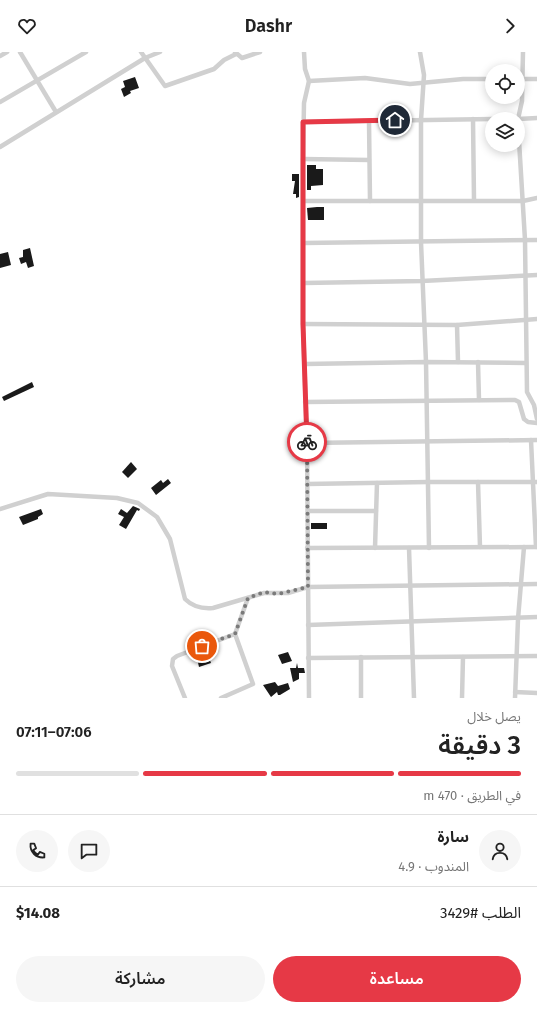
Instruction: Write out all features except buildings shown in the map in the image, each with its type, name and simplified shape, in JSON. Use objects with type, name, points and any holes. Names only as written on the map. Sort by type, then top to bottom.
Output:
[{"type":"street","points":[[0,56],[7,52]]},
{"type":"street","points":[[20,52],[56,112]]},
{"type":"street","points":[[0,102],[86,52]]},
{"type":"street","points":[[141,52],[165,86],[214,69],[224,60],[236,53],[242,58],[260,52]]},
{"type":"street","points":[[0,147],[145,58],[160,52]]},
{"type":"street","points":[[304,52],[305,69],[310,81],[304,103],[303,122],[303,324],[307,443],[309,698]]},
{"type":"street","points":[[420,52],[423,83],[421,120],[421,242],[427,400],[429,548]]},
{"type":"street","points":[[522,64],[524,52]]},
{"type":"street","points":[[310,81],[365,78],[410,84],[463,79],[485,79]]},
{"type":"street","points":[[525,79],[537,79]]},
{"type":"street","points":[[525,119],[537,118]]},
{"type":"street","points":[[303,122],[485,119]]},
{"type":"street","points":[[473,120],[474,200]]},
{"type":"street","points":[[369,121],[370,201]]},
{"type":"street","points":[[520,152],[525,240],[527,392],[536,404],[537,419]]},
{"type":"street","points":[[303,159],[369,160]]},
{"type":"street","points":[[304,201],[523,201],[537,198]]},
{"type":"street","points":[[304,243],[537,240]]},
{"type":"street","points":[[304,283],[422,281],[537,275]]},
{"type":"street","points":[[303,324],[457,325],[537,319]]},
{"type":"street","points":[[457,325],[458,362]]},
{"type":"street","points":[[305,364],[426,362],[526,363]]},
{"type":"street","points":[[478,362],[480,400]]},
{"type":"street","points":[[305,402],[517,400],[524,419],[528,422],[537,423]]},
{"type":"street","points":[[307,548],[537,547],[535,482],[531,440]]},
{"type":"street","points":[[307,443],[537,440]]},
{"type":"street","points":[[478,482],[480,547]]},
{"type":"street","points":[[307,484],[535,482]]},
{"type":"street","points":[[375,548],[376,483]]},
{"type":"street","points":[[0,510],[48,494],[127,499],[138,503],[157,517],[170,539],[182,579],[184,594],[189,603],[205,608],[213,608],[264,592],[278,594],[308,587],[537,584]]},
{"type":"street","points":[[308,511],[376,511]]},
{"type":"street","points":[[524,547],[518,618],[515,695],[537,693]]},
{"type":"street","points":[[409,548],[414,657],[414,698]]},
{"type":"street","points":[[221,698],[253,684],[235,634],[248,598]]},
{"type":"street","points":[[308,625],[537,617]]},
{"type":"street","points":[[185,698],[172,666],[173,659],[177,656],[235,634]]},
{"type":"street","points":[[308,658],[537,656]]},
{"type":"street","points":[[462,698],[463,657]]},
{"type":"street","points":[[361,658],[361,698]]},
{"type":"way so far","points":[[202,646],[235,634],[248,598],[264,592],[278,594],[288,593],[308,587],[307,442]]},
{"type":"route","points":[[307,442],[303,324],[303,122],[395,120]]}]
